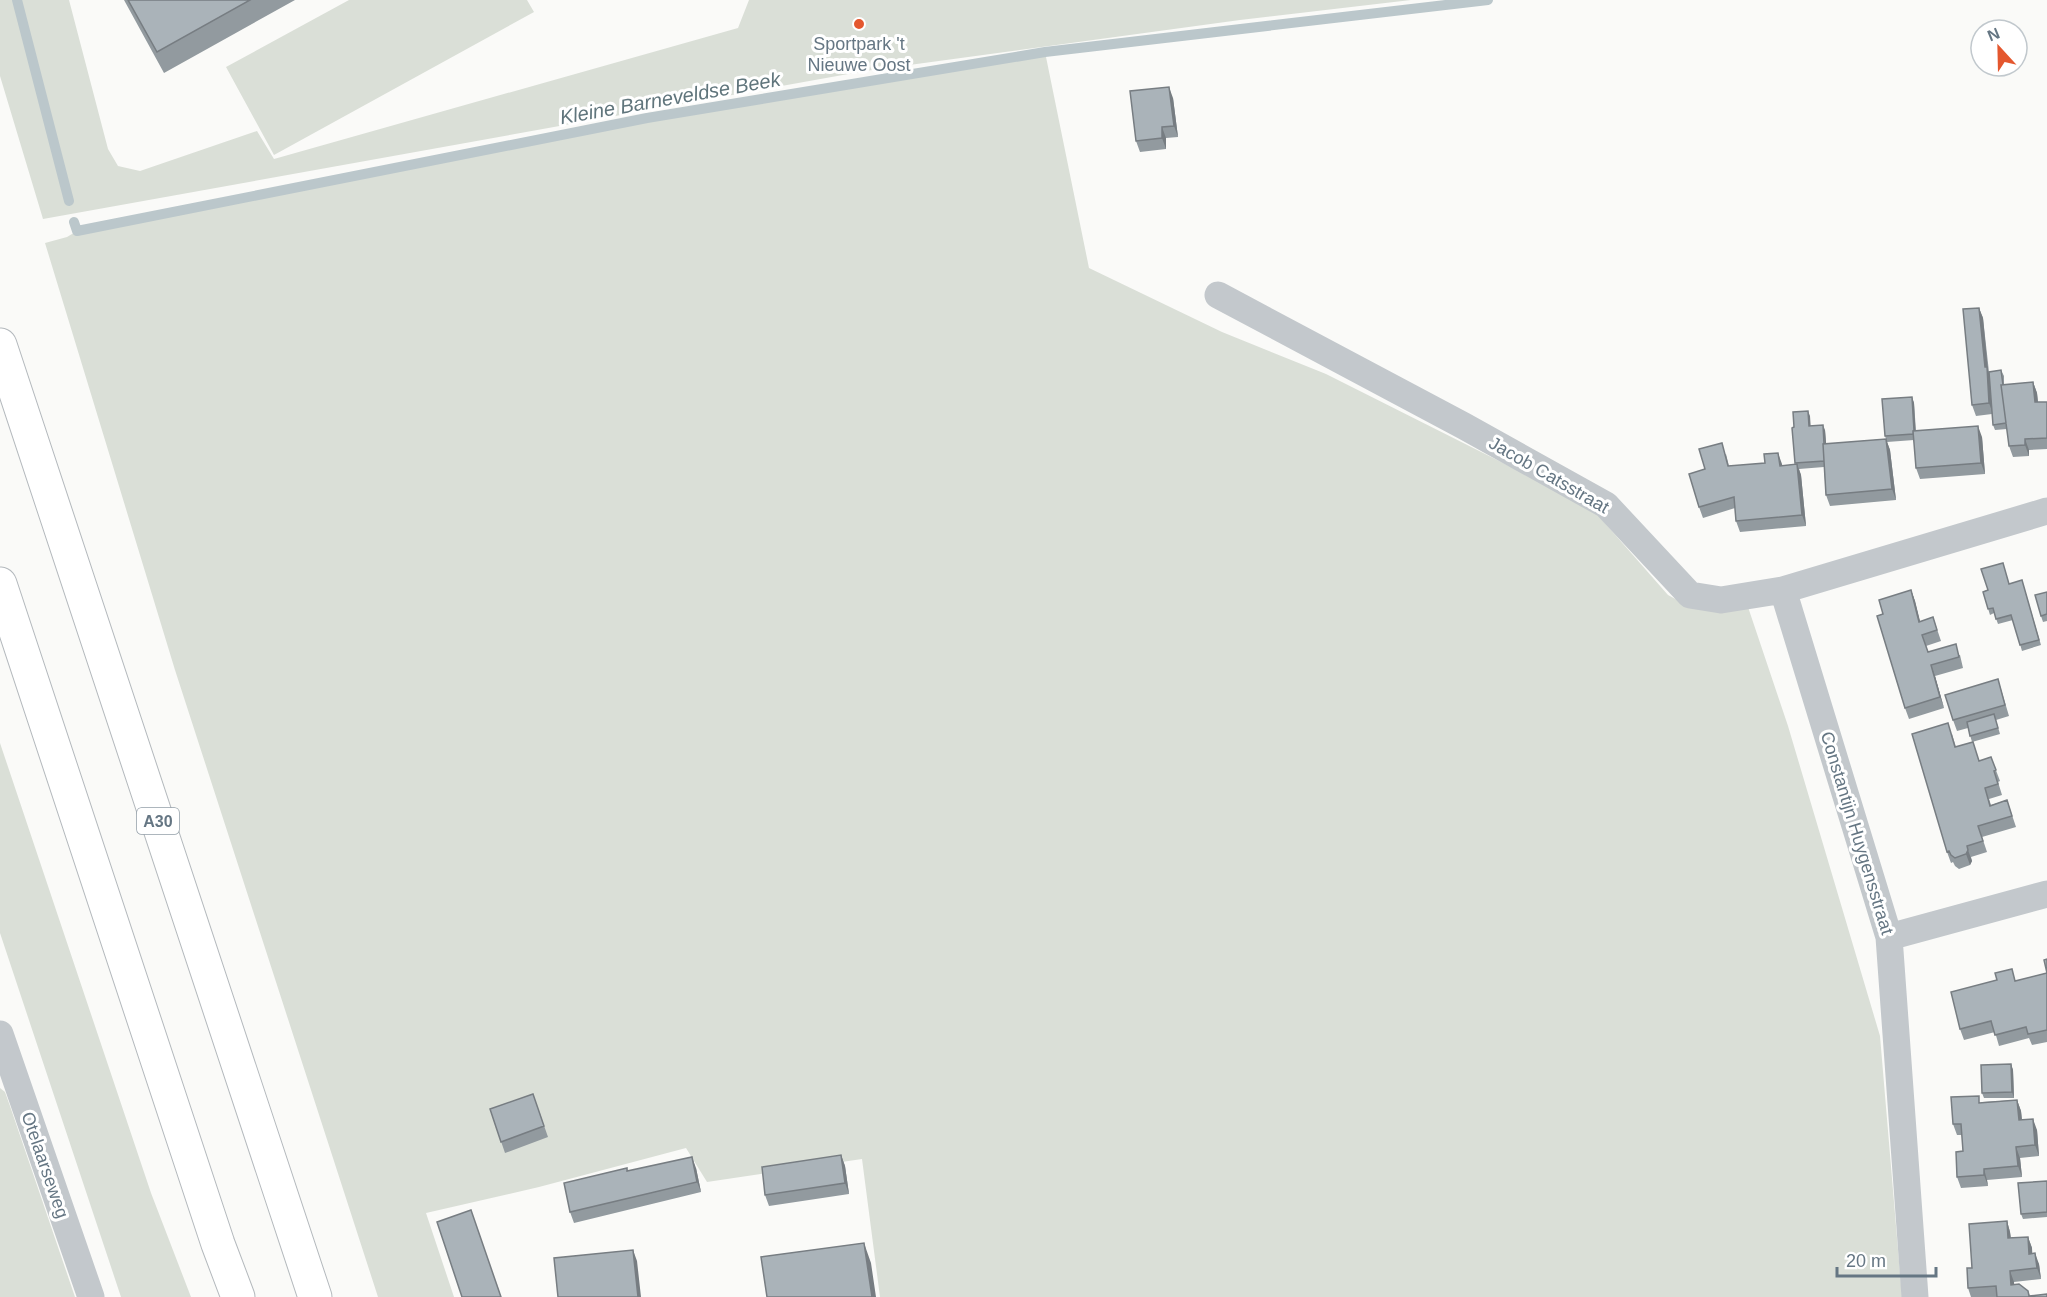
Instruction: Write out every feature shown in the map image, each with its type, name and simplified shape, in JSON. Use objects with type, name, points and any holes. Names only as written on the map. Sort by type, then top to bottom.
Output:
[{"type":"highway","name":"A30","points":[[0,345],[315,1297]]},
{"type":"highway","points":[[0,584],[218,1244],[238,1297]]},
{"type":"street","name":"Jacob Catsstraat","points":[[1218,296],[1464,426],[1606,505],[1690,595],[1721,600],[1783,590],[2047,511]]},
{"type":"street","name":"Constantijn Huygensstraat","points":[[1783,590],[1889,937],[1915,1297]]},
{"type":"street","points":[[1889,937],[2047,894]]},
{"type":"street","name":"Otelaarseweg","points":[[0,1034],[91,1297]]},
{"type":"shaded area","points":[[0,0],[69,0],[108,149],[118,166],[140,171],[257,131],[274,159],[738,28],[749,0],[1411,0],[1240,20],[865,71],[43,219],[0,76]]},
{"type":"shaded area","points":[[349,0],[527,0],[534,12],[274,155],[226,67]]},
{"type":"shaded area","points":[[1045,52],[1089,268],[1222,332],[1326,374],[1543,483],[1596,513],[1668,595],[1690,607],[1748,607],[1788,726],[1880,1036],[1902,1297],[880,1297],[862,1159],[707,1182],[686,1148],[539,1187],[426,1213],[454,1297],[378,1297],[175,670],[45,243],[67,237],[77,231],[647,118],[813,87]]},
{"type":"shaded area","points":[[0,743],[151,1193],[191,1297],[121,1297],[0,933]]},
{"type":"shaded area","points":[[0,1088],[5,1092],[75,1297],[0,1297]]},
{"type":"building","points":[[128,0],[250,0],[157,52]]},
{"type":"building","points":[[1169,87],[1174,126],[1162,127],[1162,138],[1136,141],[1130,91]]},
{"type":"building","points":[[1979,308],[1989,403],[1972,405],[1963,309]]},
{"type":"building","points":[[2001,370],[2006,423],[1993,425],[1989,372]]},
{"type":"building","points":[[2033,382],[2035,402],[2047,402],[2047,438],[2025,439],[2025,445],[2009,446],[2001,385]]},
{"type":"building","points":[[1912,397],[1913,434],[1885,436],[1882,399]]},
{"type":"building","points":[[1808,411],[1809,426],[1823,425],[1824,461],[1795,463],[1793,412]]},
{"type":"building","points":[[1978,426],[1981,463],[1916,468],[1913,431]]},
{"type":"building","points":[[1886,439],[1892,489],[1826,495],[1823,444]]},
{"type":"building","points":[[1722,443],[1728,466],[1765,463],[1764,454],[1778,453],[1780,466],[1797,464],[1802,515],[1736,521],[1734,497],[1699,507],[1689,474],[1705,469],[1699,449]]},
{"type":"building","points":[[2003,563],[2009,584],[2022,580],[2039,640],[2020,645],[2011,615],[1996,619],[1993,608],[1988,609],[1983,592],[1988,590],[1981,569]]},
{"type":"building","points":[[1911,590],[1919,622],[1933,617],[1937,630],[1922,635],[1928,652],[1956,644],[1959,657],[1931,665],[1940,697],[1905,708],[1877,616],[1883,614],[1879,600]]},
{"type":"building","points":[[2047,592],[2047,614],[2041,616],[2035,595]]},
{"type":"building","points":[[1998,679],[2005,705],[1953,720],[1945,695]]},
{"type":"building","points":[[1994,714],[1998,728],[1970,736],[1967,722]]},
{"type":"building","points":[[1948,723],[1955,747],[1973,742],[1979,761],[1991,757],[1998,784],[1985,788],[1990,806],[2007,800],[2012,816],[1978,826],[1983,841],[1967,846],[1966,854],[1955,858],[1949,851],[1947,852],[1912,734]]},
{"type":"building","points":[[2012,969],[2015,981],[2047,973],[2047,1030],[2028,1034],[2026,1027],[1995,1035],[1991,1021],[1960,1029],[1951,992],[1997,980],[1995,973]]},
{"type":"building","points":[[2011,1064],[2012,1092],[1982,1093],[1981,1065]]},
{"type":"building","points":[[533,1094],[544,1126],[501,1142],[490,1109]]},
{"type":"building","points":[[1979,1096],[1979,1103],[2017,1100],[2019,1120],[2033,1119],[2035,1145],[2016,1147],[2018,1166],[1984,1169],[1984,1175],[1957,1177],[1956,1152],[1963,1151],[1961,1124],[1953,1124],[1951,1097]]},
{"type":"building","points":[[841,1155],[845,1183],[765,1195],[762,1167]]},
{"type":"building","points":[[692,1157],[697,1182],[570,1212],[564,1183],[627,1168],[627,1171]]},
{"type":"building","points":[[2047,1181],[2047,1212],[2021,1214],[2018,1183]]},
{"type":"building","points":[[471,1210],[501,1297],[462,1297],[437,1222]]},
{"type":"building","points":[[2007,1221],[2008,1238],[2028,1237],[2029,1254],[2035,1253],[2037,1268],[2010,1271],[2011,1285],[2019,1284],[2028,1291],[2029,1296],[2047,1294],[2047,1297],[1997,1297],[1996,1286],[1968,1288],[1967,1268],[1972,1268],[1969,1224]]},
{"type":"building","points":[[864,1243],[872,1297],[767,1297],[761,1257]]},
{"type":"building","points":[[633,1250],[638,1297],[558,1297],[554,1258]]},
{"type":"waterway","points":[[17,0],[69,201]]},
{"type":"waterway","name":"Kleine Barneveldse Beek","points":[[74,222],[77,231],[647,118],[1045,52],[1488,0]]},
{"type":"place","name":"Sportpark 't Nieuwe Oost","points":[[859,24]]}]
